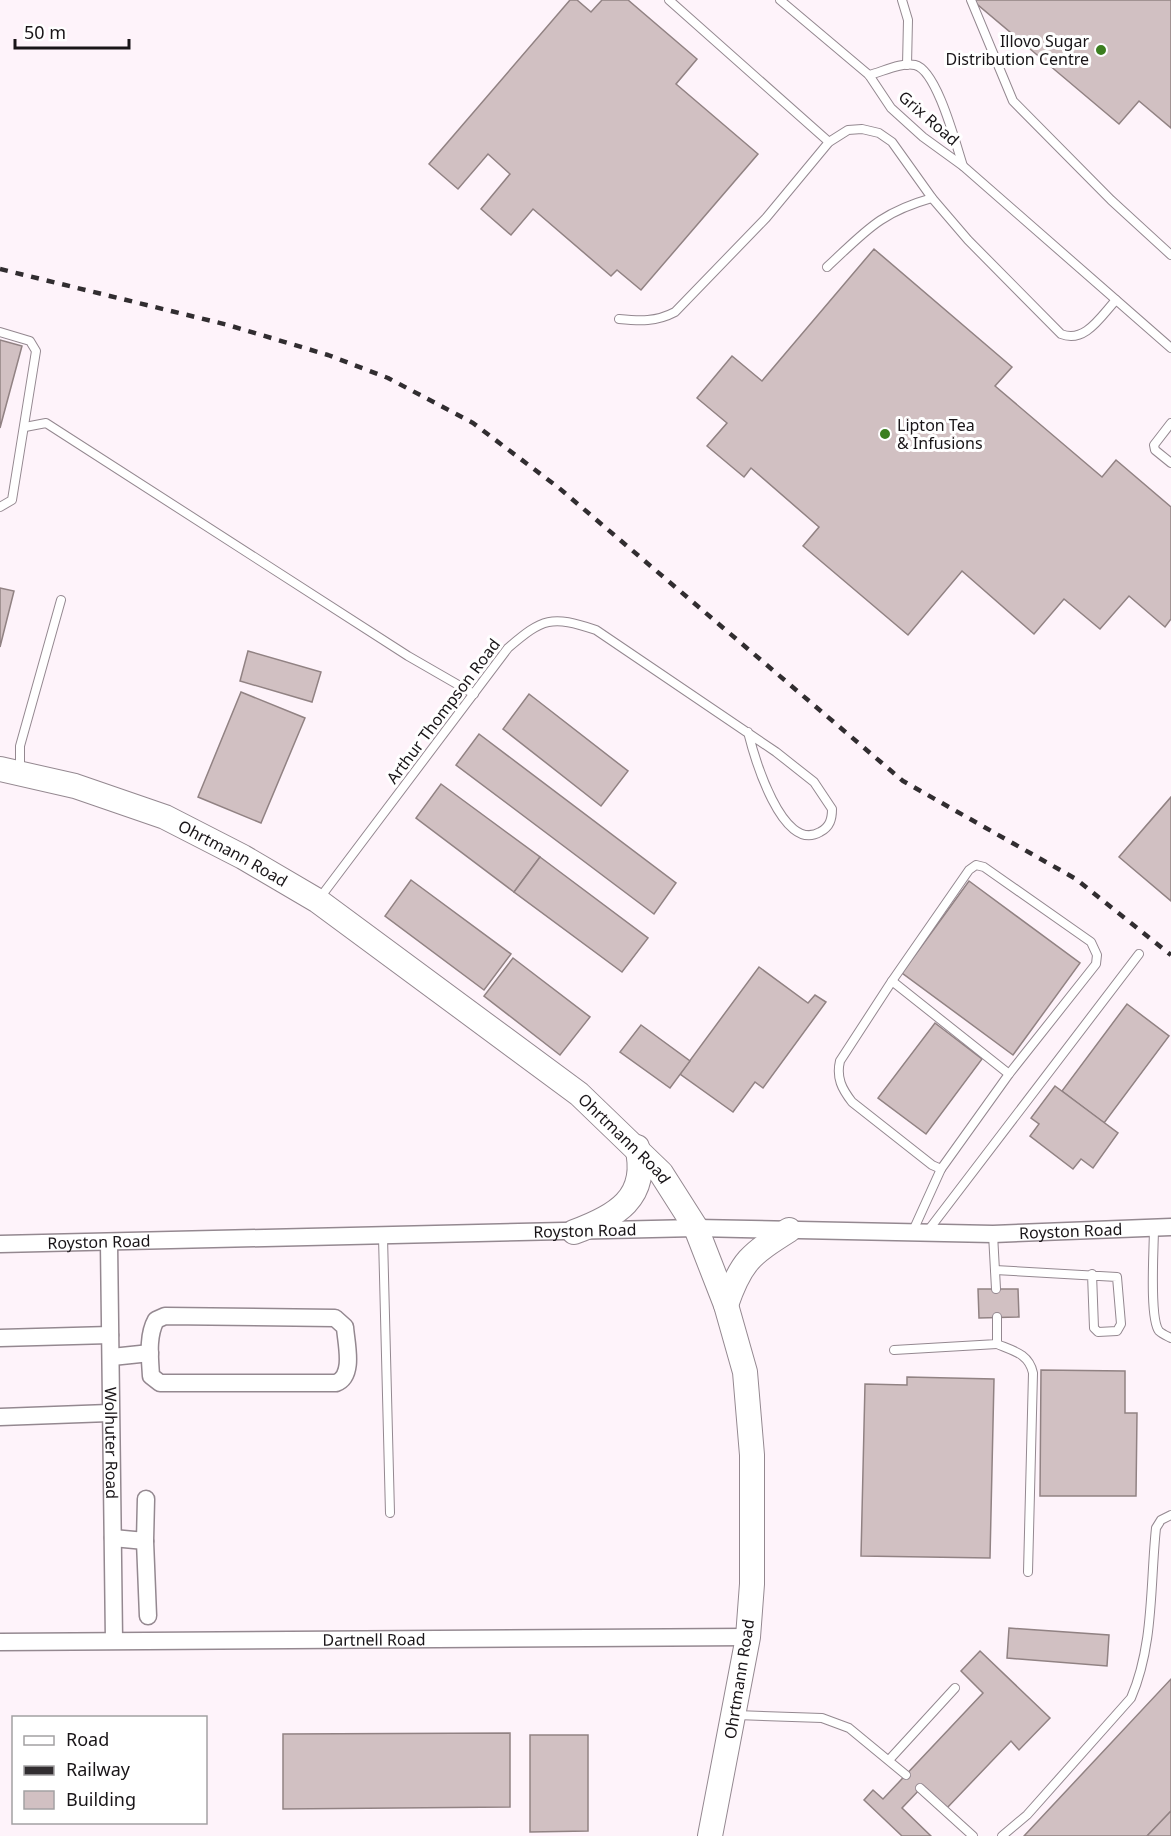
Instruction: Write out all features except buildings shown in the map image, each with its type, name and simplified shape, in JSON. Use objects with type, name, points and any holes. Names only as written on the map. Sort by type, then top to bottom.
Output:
[{"type":"main road","name":"Ohrtmann Road","points":[[10,771],[75,786],[165,817],[243,857],[318,901],[579,1094],[661,1173],[696,1228],[726,1305],[745,1372],[752,1455],[752,1584],[748,1637],[710,1836]]},
{"type":"main road","points":[[573,1232],[616,1213],[632,1196],[640,1177],[641,1163],[637,1148]]},
{"type":"main road","points":[[726,1305],[745,1262],[754,1252],[789,1230]]},
{"type":"street","name":"Royston Road","points":[[0,1244],[109,1244],[696,1228],[993,1234],[1171,1227]]},
{"type":"street","name":"Wolhuter Road","points":[[109,1244],[111,1357],[109,1413],[114,1640]]},
{"type":"street","points":[[165,1316],[335,1318],[345,1327],[347,1373],[342,1380],[336,1383],[165,1384],[151,1376],[150,1353],[152,1327],[156,1320],[165,1316]]},
{"type":"street","points":[[0,1338],[110,1335]]},
{"type":"street","points":[[111,1357],[150,1353]]},
{"type":"street","points":[[0,1417],[109,1413]]},
{"type":"street","points":[[146,1499],[148,1616]]},
{"type":"street","points":[[113,1538],[145,1541]]},
{"type":"street","name":"Dartnell Road","points":[[0,1642],[748,1637]]},
{"type":"lane","points":[[669,0],[829,142]]},
{"type":"lane","points":[[780,0],[868,75]]},
{"type":"lane","points":[[902,0],[908,20],[907,65]]},
{"type":"lane","points":[[971,0],[1012,101],[1111,200],[1171,255]]},
{"type":"lane","name":"Grix Road","points":[[963,166],[945,112],[926,72],[914,65],[907,65],[868,75],[901,118],[963,166],[1171,348]]},
{"type":"lane","points":[[619,319],[647,321],[662,319],[675,312],[766,218],[829,142],[848,130],[862,129],[879,134],[903,154],[932,198],[968,240],[1061,334],[1076,337],[1086,333],[1116,300]]},
{"type":"lane","points":[[827,267],[873,224],[892,211],[932,198]]},
{"type":"lane","points":[[0,332],[30,341],[35,346],[25,427],[12,500],[0,507]]},
{"type":"lane","points":[[25,427],[46,423],[408,656],[474,694]]},
{"type":"lane","points":[[1171,423],[1154,445],[1155,450],[1171,463]]},
{"type":"lane","points":[[10,771],[20,746],[61,600]]},
{"type":"lane","name":"Arthur Thompson Road","points":[[318,901],[508,648],[536,625],[550,621],[571,622],[596,630],[747,732],[814,782],[832,809],[831,822],[824,830],[816,834],[800,832],[777,811],[761,776],[747,732]]},
{"type":"lane","points":[[919,1233],[941,1169],[1009,1074],[1096,964],[1097,955],[1091,942],[984,867],[976,866],[969,870],[840,1061],[838,1077],[852,1102],[932,1165],[941,1169]]},
{"type":"lane","points":[[919,1233],[1139,954]]},
{"type":"lane","points":[[892,981],[1009,1074]]},
{"type":"lane","points":[[1154,1228],[1153,1301],[1156,1324],[1160,1332],[1171,1338]]},
{"type":"lane","points":[[993,1234],[996,1289]]},
{"type":"lane","points":[[383,1237],[390,1513]]},
{"type":"lane","points":[[995,1270],[1092,1274],[1118,1278],[1121,1324],[1117,1331],[1098,1332],[1094,1328],[1092,1274]]},
{"type":"lane","points":[[997,1317],[997,1344]]},
{"type":"lane","points":[[894,1350],[997,1344],[1026,1357],[1031,1363],[1033,1373],[1028,1572]]},
{"type":"lane","points":[[1002,1836],[1027,1815],[1131,1698],[1141,1675],[1146,1652],[1156,1528],[1161,1520],[1171,1515]]},
{"type":"lane","points":[[889,1760],[955,1689]]},
{"type":"lane","points":[[733,1715],[822,1718],[849,1728],[906,1775]]},
{"type":"lane","points":[[920,1788],[973,1836]]},
{"type":"railway","points":[[0,269],[228,325],[328,355],[388,378],[473,423],[559,488],[903,781],[1076,879],[1171,955]]},
{"type":"place","name":"Illovo Sugar Distribution Centre","points":[[1101,50]]},
{"type":"place","name":"Lipton Tea & Infusions","points":[[885,434]]}]
